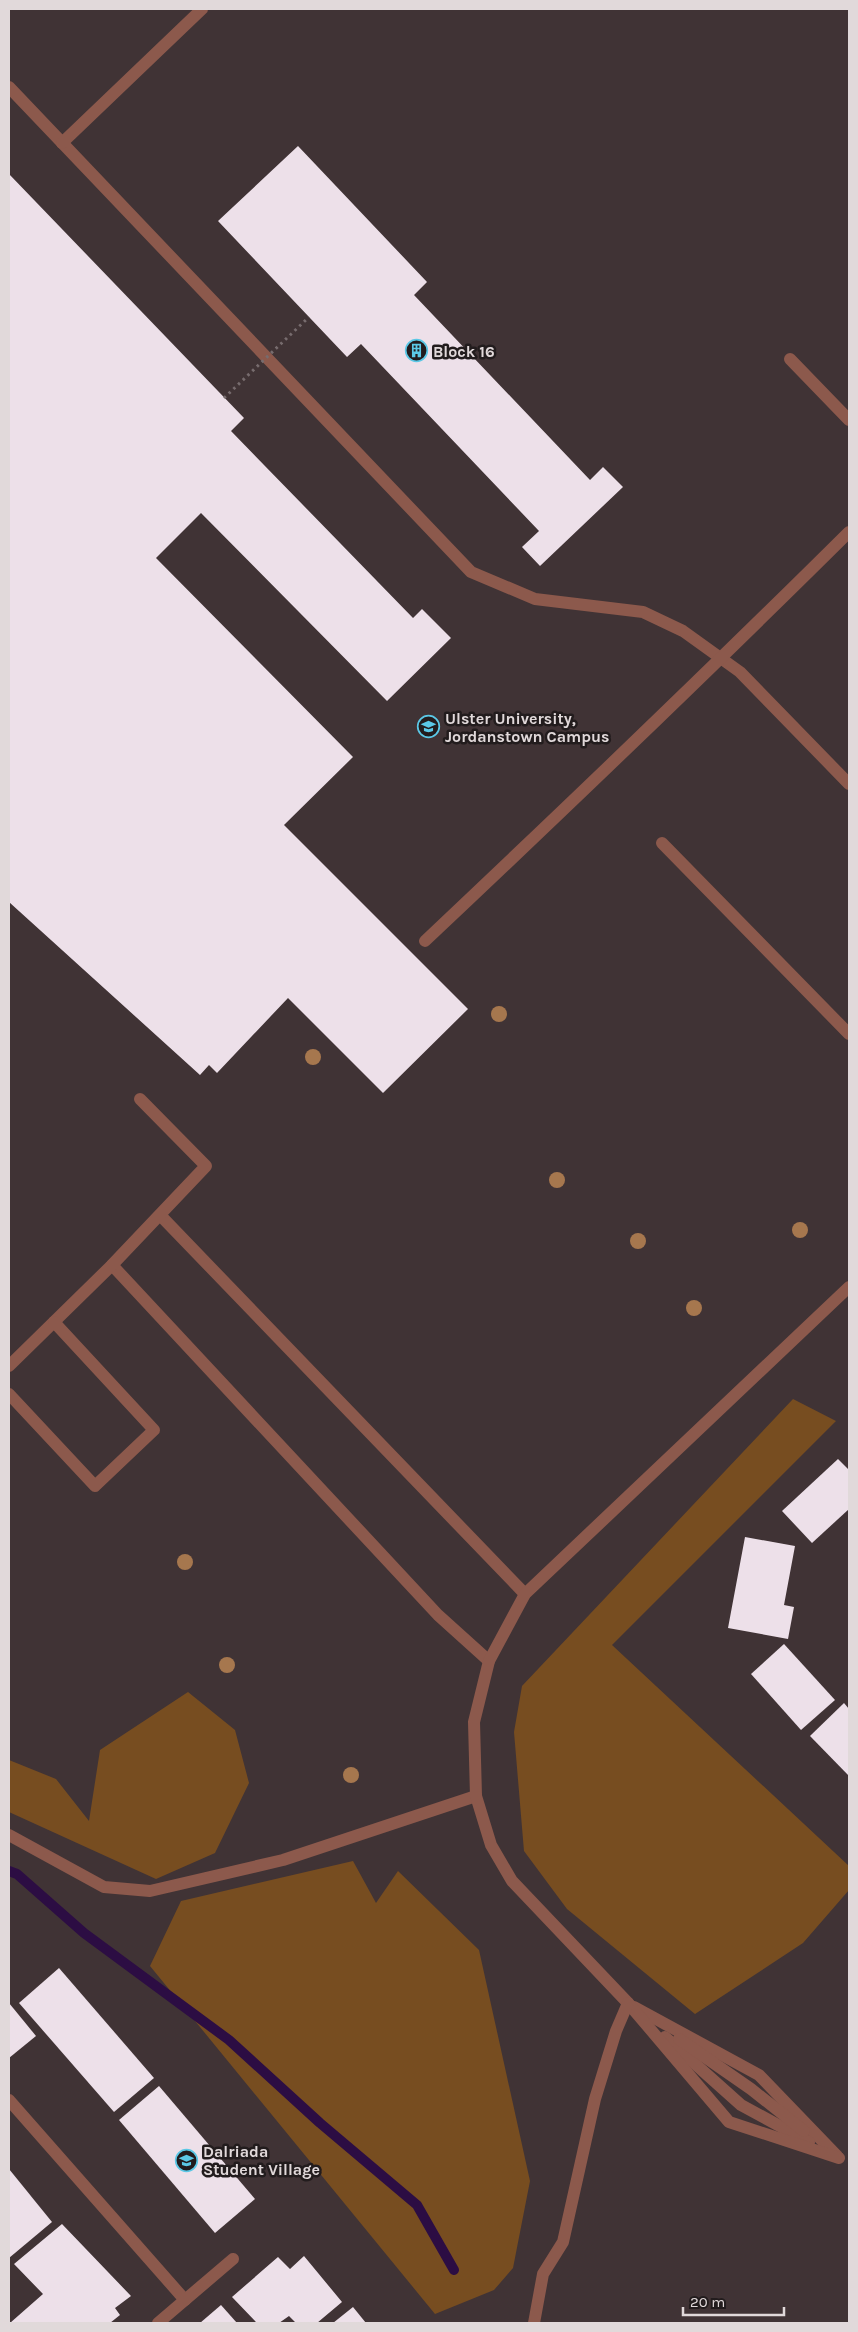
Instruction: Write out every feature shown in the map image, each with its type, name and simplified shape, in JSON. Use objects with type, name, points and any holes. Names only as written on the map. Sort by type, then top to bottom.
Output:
[{"type":"lane","points":[[62,143],[202,9]]},
{"type":"lane","points":[[9,87],[471,572],[535,599],[643,612],[683,631],[740,672],[849,784]]},
{"type":"lane","points":[[790,358],[849,420]]},
{"type":"lane","points":[[425,941],[673,706],[849,532]]},
{"type":"lane","points":[[662,843],[849,1034]]},
{"type":"lane","points":[[9,1366],[112,1264],[206,1166],[140,1099]]},
{"type":"lane","points":[[160,1215],[525,1594]]},
{"type":"lane","points":[[112,1264],[438,1615],[488,1661]]},
{"type":"lane","points":[[844,2161],[729,2122],[628,2004],[512,1881],[491,1845],[476,1796],[474,1722],[488,1661],[525,1594],[849,1287]]},
{"type":"lane","points":[[9,1394],[95,1486],[154,1430],[54,1322]]},
{"type":"lane","points":[[9,1835],[104,1887],[150,1891],[282,1860],[476,1796]]},
{"type":"lane","points":[[628,2004],[741,2105],[844,2161]]},
{"type":"lane","points":[[628,2004],[751,2089],[844,2161]]},
{"type":"lane","points":[[534,2323],[544,2274],[563,2242],[594,2099],[616,2031],[628,2004]]},
{"type":"lane","points":[[9,2100],[185,2300]]},
{"type":"lane","points":[[158,2323],[234,2259]]},
{"type":"path","points":[[224,398],[309,317]]},
{"type":"shaded area","points":[[793,1399],[836,1421],[612,1645],[849,1866],[849,1890],[803,1943],[695,2014],[567,1909],[524,1851],[514,1732],[522,1686]]},
{"type":"shaded area","points":[[188,1692],[235,1730],[249,1783],[215,1853],[156,1879],[9,1812],[9,1760],[56,1779],[89,1821],[100,1750]]},
{"type":"shaded area","points":[[353,1861],[376,1903],[398,1871],[479,1950],[530,2181],[513,2268],[494,2290],[435,2314],[150,1966],[181,1901]]},
{"type":"building","name":"Block 16","points":[[298,146],[427,282],[414,295],[590,480],[603,467],[623,487],[540,566],[522,547],[539,531],[361,344],[347,357],[218,221]]},
{"type":"building","points":[[9,174],[244,418],[231,431],[413,618],[422,609],[451,638],[387,701],[201,513],[156,558],[353,757],[284,825],[468,1009],[383,1093],[288,998],[217,1073],[209,1065],[200,1075],[9,902]]},
{"type":"building","points":[[838,1459],[849,1470],[849,1509],[812,1543],[782,1511]]},
{"type":"building","points":[[745,1537],[795,1546],[784,1605],[794,1607],[788,1639],[728,1628]]},
{"type":"building","points":[[784,1644],[835,1700],[801,1730],[751,1674]]},
{"type":"building","points":[[844,1703],[849,1709],[849,1776],[810,1736]]},
{"type":"building","points":[[59,1968],[154,2078],[114,2112],[19,2003]]},
{"type":"building","points":[[9,2003],[36,2036],[9,2058]]},
{"type":"building","name":"Dalriada Student Village","points":[[159,2086],[255,2199],[215,2233],[119,2120]]},
{"type":"building","points":[[9,2169],[52,2222],[9,2258]]},
{"type":"building","points":[[62,2224],[131,2296],[115,2308],[120,2315],[110,2323],[10,2323],[43,2294],[14,2264]]},
{"type":"building","points":[[304,2256],[342,2302],[317,2323],[296,2323],[289,2316],[279,2323],[257,2323],[232,2297],[278,2257],[290,2269]]},
{"type":"building","points":[[221,2305],[237,2323],[200,2323]]},
{"type":"building","points":[[353,2307],[366,2323],[333,2323]]},
{"type":"waterway","points":[[9,1871],[17,1874],[84,1933],[229,2040],[320,2123],[417,2205],[454,2270]]},
{"type":"place","name":"Block 16","points":[[417,351]]},
{"type":"place","name":"Ulster University, Jordanstown Campus","points":[[429,727]]},
{"type":"place","name":"Dalriada Student Village","points":[[187,2160]]}]
